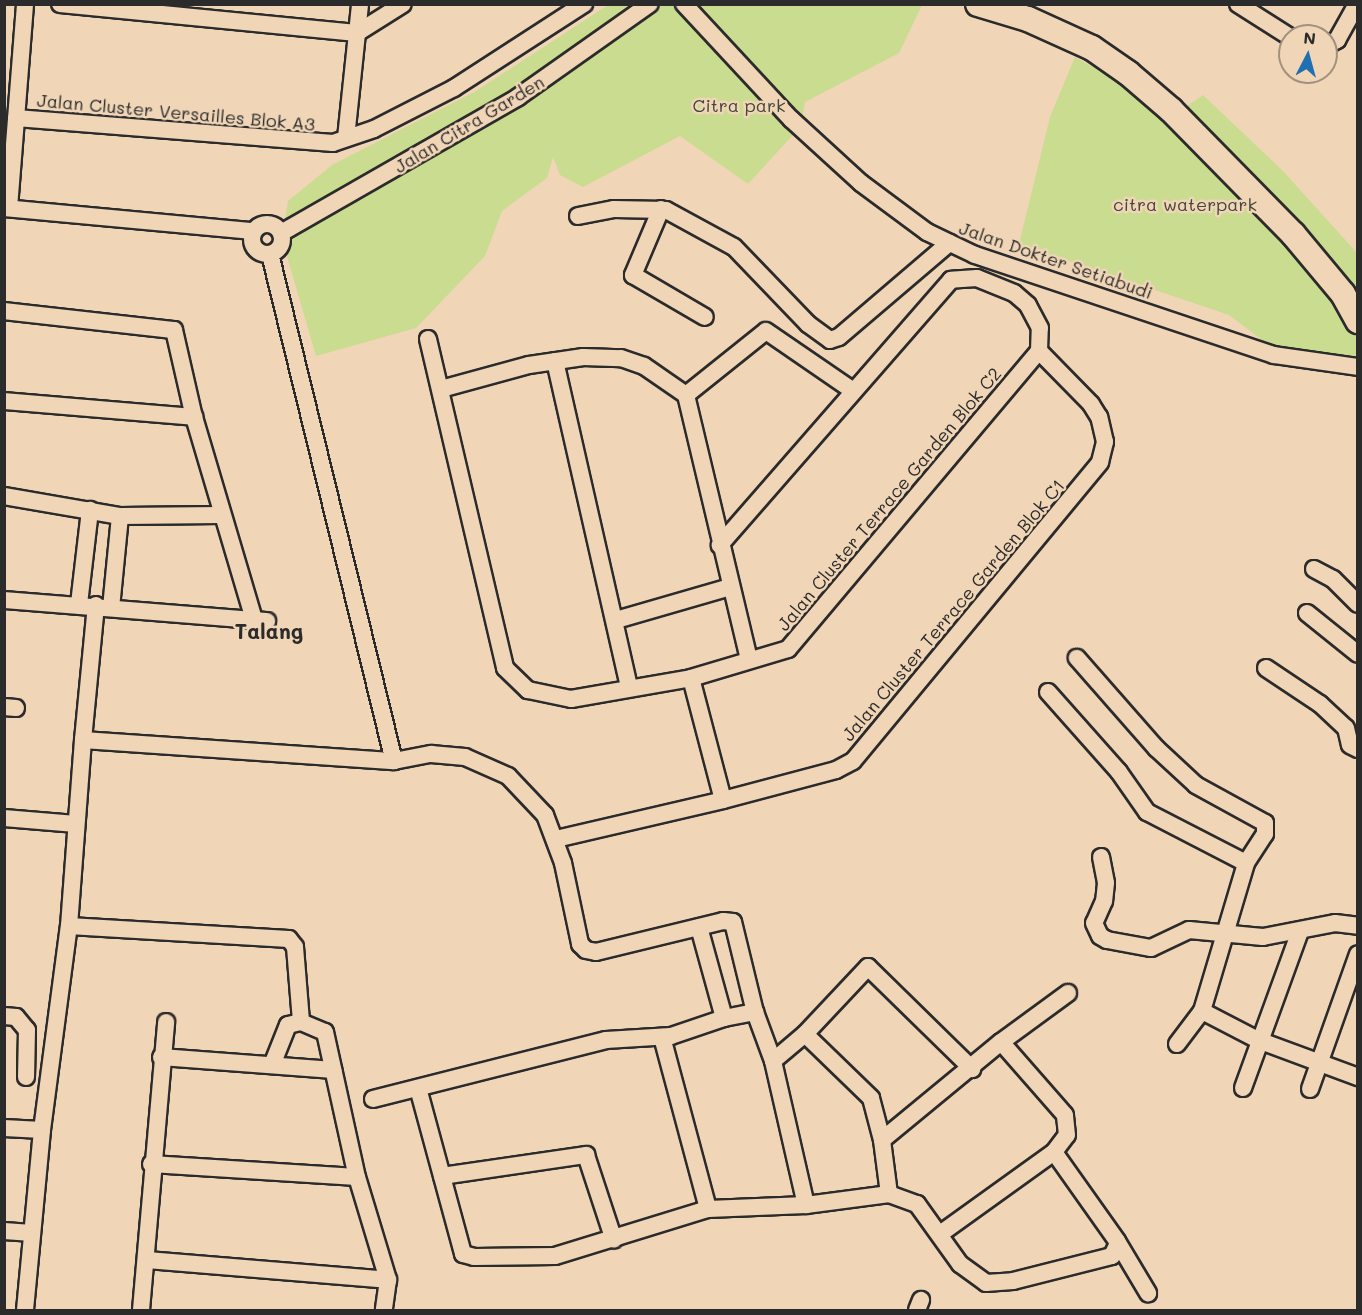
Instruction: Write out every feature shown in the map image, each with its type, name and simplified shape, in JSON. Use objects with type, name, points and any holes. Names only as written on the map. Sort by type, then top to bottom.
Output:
[{"type":"street","points":[[25,4],[7,208],[253,231],[267,223],[281,232],[280,246],[270,254]]},
{"type":"street","points":[[60,4],[357,33],[403,4]]},
{"type":"street","points":[[346,138],[360,4]]},
{"type":"street","name":"Jalan Cluster Versailles Blok A3","points":[[16,118],[307,143],[333,143],[375,129],[454,88],[584,4]]},
{"type":"street","name":"Jalan Citra Garden","points":[[281,232],[518,97],[650,4]]},
{"type":"street","name":"Jalan Dokter Setiabudi","points":[[684,4],[791,119],[861,183],[900,215],[949,243],[1274,355],[1358,367]]},
{"type":"street","points":[[978,4],[1028,19],[1081,43],[1128,73],[1171,110],[1276,216],[1350,298],[1358,321]]},
{"type":"street","points":[[1238,4],[1278,29]]},
{"type":"street","points":[[1338,38],[1357,4]]},
{"type":"street","points":[[578,216],[614,209],[661,209],[734,247],[808,324],[830,340],[839,337],[949,243]]},
{"type":"street","points":[[661,209],[633,274],[705,317]]},
{"type":"street","points":[[253,231],[254,248],[270,254]]},
{"type":"street","points":[[270,254],[394,761]]},
{"type":"street","points":[[720,545],[852,390],[951,280],[977,278],[1014,293],[1028,304],[1040,328],[1039,351]]},
{"type":"street","points":[[4,311],[171,328],[177,335],[194,417],[221,515],[260,620],[4,600]]},
{"type":"street","points":[[686,395],[766,331],[852,390]]},
{"type":"street","name":"Jalan Cluster Terrace Garden Blok C2","points":[[428,339],[508,675],[528,690],[561,699],[629,686],[691,678],[749,659],[782,652],[792,645],[1039,351]]},
{"type":"street","name":"Jalan Cluster Terrace Garden Blok C1","points":[[555,839],[723,800],[836,770],[853,761],[1100,462],[1105,442],[1095,411],[1039,351]]},
{"type":"street","points":[[441,389],[555,361],[584,357],[621,358],[644,366],[686,395],[749,659]]},
{"type":"street","points":[[555,361],[616,620],[629,686]]},
{"type":"street","points":[[4,401],[194,417]]},
{"type":"street","points":[[4,496],[120,516],[221,515]]},
{"type":"street","points":[[24,1311],[42,1130],[69,926],[96,606],[90,510]]},
{"type":"street","points":[[96,606],[120,516]]},
{"type":"street","points":[[1314,569],[1333,579],[1358,604]]},
{"type":"street","points":[[616,620],[730,587]]},
{"type":"street","points":[[1307,613],[1358,654]]},
{"type":"street","points":[[1077,658],[1156,748],[1196,785],[1265,823],[1265,834],[1246,863],[1202,1011],[1178,1044]]},
{"type":"street","points":[[1266,668],[1320,704],[1346,728],[1350,745],[1358,749]]},
{"type":"street","points":[[691,678],[723,800]]},
{"type":"street","points":[[1048,692],[1119,772],[1147,812],[1246,863]]},
{"type":"street","points":[[83,740],[394,761],[450,754],[492,769],[531,796],[555,839],[563,863],[580,944],[586,950],[597,952],[727,921],[735,925],[755,1011],[772,1061],[806,1205]]},
{"type":"street","points":[[4,818],[76,824]]},
{"type":"street","points":[[1101,857],[1105,892],[1094,923],[1100,936],[1151,948],[1189,930],[1263,937],[1335,923],[1356,922]]},
{"type":"street","points":[[69,926],[289,939],[295,947],[301,1022]]},
{"type":"street","points":[[699,927],[724,1018]]},
{"type":"street","points":[[1243,1088],[1258,1040],[1300,931]]},
{"type":"street","points":[[1310,1089],[1357,960]]},
{"type":"street","points":[[772,1061],[805,1034],[862,969],[871,969],[972,1069]]},
{"type":"street","points":[[882,1140],[972,1069],[1001,1042],[1068,993]]},
{"type":"street","points":[[373,1100],[606,1040],[662,1037],[755,1011]]},
{"type":"street","points":[[1202,1011],[1258,1040],[1358,1077]]},
{"type":"street","points":[[4,1016],[16,1017],[27,1030],[26,1077]]},
{"type":"street","points":[[141,1311],[151,1164],[166,1022]]},
{"type":"street","points":[[272,1065],[286,1028],[301,1022],[326,1032],[357,1177],[388,1280],[384,1311]]},
{"type":"street","points":[[805,1034],[867,1092],[882,1140],[889,1194]]},
{"type":"street","points":[[662,1037],[708,1209]]},
{"type":"street","points":[[940,1233],[1054,1152],[1067,1134],[1068,1119],[1001,1042]]},
{"type":"street","points":[[161,1057],[334,1070]]},
{"type":"street","points":[[418,1088],[463,1254],[474,1257],[555,1256],[614,1240],[708,1209],[806,1205],[889,1194],[903,1195],[916,1204],[940,1233],[960,1264],[986,1283],[1013,1281],[1115,1249]]},
{"type":"street","points":[[4,1128],[42,1130]]},
{"type":"street","points":[[1054,1152],[1115,1249],[1148,1293]]},
{"type":"street","points":[[442,1176],[584,1155],[614,1240]]},
{"type":"street","points":[[151,1164],[357,1177]]},
{"type":"street","points":[[4,1231],[32,1233]]},
{"type":"street","points":[[146,1260],[388,1280]]},
{"type":"green space","name":"Citra park","points":[[608,5],[922,5],[899,53],[805,102],[801,126],[748,184],[680,136],[583,187],[560,175],[553,157],[547,178],[502,211],[485,256],[416,328],[316,356],[282,239],[288,201],[332,165],[476,91]]},
{"type":"green space","name":"citra waterpark","points":[[1075,57],[1175,114],[1203,95],[1283,171],[1357,253],[1357,363],[1274,349],[1229,315],[1019,244],[1050,117]]},
{"type":"district","name":"Talang","points":[[269,631]]}]
